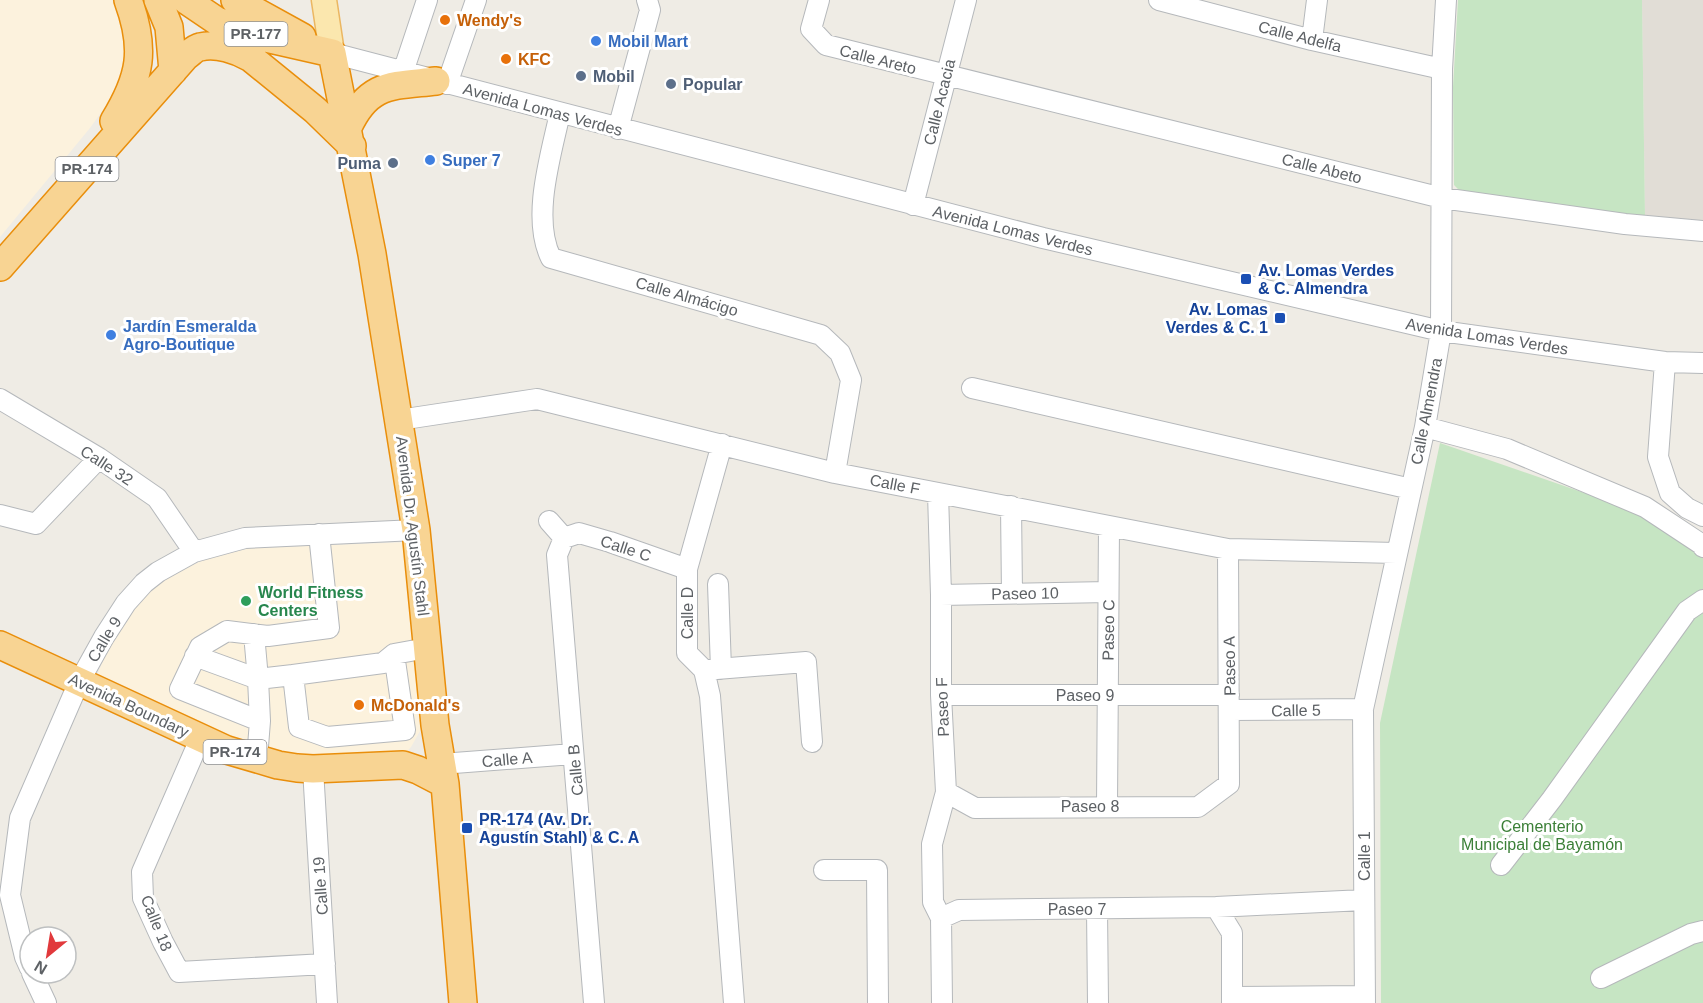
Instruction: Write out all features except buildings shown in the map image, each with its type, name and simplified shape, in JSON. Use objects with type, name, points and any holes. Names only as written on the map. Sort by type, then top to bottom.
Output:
[{"type":"highway","points":[[72,185],[130,94],[134,83],[139,51],[138,31],[128,0]]},
{"type":"highway","points":[[158,0],[169,27],[173,70]]},
{"type":"highway","name":"Avenida Lomas Verdes","points":[[186,0],[217,21],[266,38],[332,53]]},
{"type":"highway","name":"Avenida Lomas Verdes","points":[[235,0],[332,53]]},
{"type":"highway","points":[[173,70],[184,57],[199,47],[221,47],[239,51],[350,136],[356,109],[378,91],[398,85],[441,82]]},
{"type":"highway","points":[[251,58],[281,64],[332,53]]},
{"type":"highway","name":"Avenida Dr. Agustín Stahl","points":[[332,53],[372,254],[416,530],[435,725],[443,774],[463,1003]]},
{"type":"highway","name":"PR-174","points":[[0,267],[173,70]]},
{"type":"highway","name":"Avenida Boundary","points":[[0,645],[227,750],[257,759],[278,765],[313,769],[390,766],[443,774]]},
{"type":"highway","points":[[390,766],[419,751],[435,725]]},
{"type":"main road","points":[[324,0],[332,53]]},
{"type":"street","points":[[441,82],[476,0]]},
{"type":"street","points":[[618,129],[650,10],[648,0]]},
{"type":"street","name":"Calle Areto","points":[[819,0],[811,29],[826,45],[946,76]]},
{"type":"street","name":"Calle Acacia","points":[[913,205],[966,0]]},
{"type":"street","name":"Calle Adelfa","points":[[1159,0],[1312,40],[1442,69]]},
{"type":"street","points":[[1312,40],[1317,0]]},
{"type":"street","name":"Calle Almendra","points":[[1363,709],[1425,427],[1441,332],[1442,69],[1446,0]]},
{"type":"street","points":[[403,72],[430,1]]},
{"type":"street","name":"Avenida Lomas Verdes","points":[[332,53],[1043,238],[1441,332],[1665,362],[1703,363]]},
{"type":"street","name":"Calle Abeto","points":[[946,76],[1442,198],[1625,224],[1703,231]]},
{"type":"street","name":"Calle Almácigo","points":[[560,113],[544,188],[543,243],[551,258],[821,334],[840,353],[851,380],[835,473]]},
{"type":"street","points":[[1665,362],[1658,457],[1670,493],[1687,508],[1703,516]]},
{"type":"street","points":[[972,388],[1411,489]]},
{"type":"street","name":"Calle 32","points":[[0,399],[99,458],[157,498],[194,552]]},
{"type":"street","name":"Calle F","points":[[399,420],[537,399],[835,473],[1228,549],[1396,553]]},
{"type":"street","points":[[1425,427],[1507,449],[1645,507],[1701,544],[1703,548]]},
{"type":"street","name":"Calle D","points":[[722,444],[687,569],[687,653],[713,670],[710,696],[734,1003]]},
{"type":"street","points":[[0,515],[36,524],[99,458]]},
{"type":"street","name":"Paseo F","points":[[938,493],[941,695],[946,792],[932,844],[933,902],[941,918]]},
{"type":"street","points":[[1011,506],[1012,593]]},
{"type":"street","points":[[549,521],[564,538]]},
{"type":"street","name":"Paseo C","points":[[1107,806],[1109,526]]},
{"type":"street","name":"Calle 9","points":[[18,928],[10,895],[20,818],[79,682],[126,603],[144,583],[158,572],[194,552],[245,538],[416,530]]},
{"type":"street","name":"Calle C","points":[[564,538],[579,533],[687,569]]},
{"type":"street","points":[[260,722],[180,689],[200,646],[227,631],[268,636],[329,628],[319,534]]},
{"type":"street","name":"Calle B","points":[[564,538],[557,555],[594,1003]]},
{"type":"street","name":"Paseo A","points":[[1228,549],[1229,784]]},
{"type":"street","points":[[718,584],[713,670],[806,662],[812,742]]},
{"type":"street","name":"Paseo 10","points":[[941,595],[1108,592]]},
{"type":"street","points":[[1501,865],[1552,799],[1687,611],[1703,600]]},
{"type":"street","points":[[254,634],[260,722],[257,759]]},
{"type":"street","points":[[195,656],[258,679],[383,663],[394,654],[428,648]]},
{"type":"street","points":[[293,675],[298,727],[327,737],[405,730],[394,654]]},
{"type":"street","name":"Paseo 9","points":[[941,695],[1107,695],[1229,703]]},
{"type":"street","name":"Calle 5","points":[[1229,703],[1363,709]]},
{"type":"street","name":"Calle 1","points":[[1363,709],[1364,1000]]},
{"type":"street","points":[[375,733],[390,766]]},
{"type":"street","name":"Calle 18","points":[[200,738],[142,872],[143,898],[179,972],[325,964]]},
{"type":"street","name":"Calle A","points":[[443,774],[573,754]]},
{"type":"street","name":"Calle 19","points":[[313,769],[327,1003]]},
{"type":"street","name":"Paseo 8","points":[[946,792],[975,808],[1198,807],[1229,784]]},
{"type":"street","points":[[824,870],[877,870],[878,1003]]},
{"type":"street","name":"Paseo 7","points":[[941,918],[959,910],[1216,907],[1364,900]]},
{"type":"street","points":[[1216,907],[1232,933],[1232,1000],[1364,1000]]},
{"type":"street","points":[[1097,909],[1098,1003]]},
{"type":"street","points":[[941,918],[942,1003]]},
{"type":"street","points":[[1601,978],[1691,934],[1703,931]]},
{"type":"street","points":[[38,985],[46,1003]]},
{"type":"shaded area","points":[[0,0],[112,0],[117,10],[125,43],[123,73],[110,100],[90,128],[0,237]]},
{"type":"shaded area","points":[[1642,0],[1703,0],[1703,223],[1645,217]]},
{"type":"shaded area","points":[[411,542],[429,715],[411,747],[401,758],[302,759],[241,746],[95,680],[116,630],[136,599],[159,582],[205,559],[251,548]]},
{"type":"green space","points":[[1458,0],[1642,0],[1645,217],[1460,191],[1454,185],[1453,87]]},
{"type":"green space","name":"Cementerio Municipal de Bayamón","points":[[1440,443],[1703,534],[1703,1003],[1381,1003],[1380,723]]},
{"type":"place","name":"Wendy's","points":[[445,20]]},
{"type":"place","name":"Mobil Mart","points":[[596,41]]},
{"type":"place","name":"KFC","points":[[506,59]]},
{"type":"place","name":"Mobil","points":[[581,76]]},
{"type":"place","name":"Popular","points":[[671,84]]},
{"type":"place","name":"Super 7","points":[[430,160]]},
{"type":"place","name":"Puma","points":[[393,163]]},
{"type":"place","name":"Av. Lomas Verdes & C. Almendra","points":[[1246,279]]},
{"type":"place","name":"Av. Lomas Verdes & C. 1","points":[[1280,318]]},
{"type":"place","name":"Jardín Esmeralda Agro-Boutique","points":[[111,335]]},
{"type":"place","name":"World Fitness Centers","points":[[246,601]]},
{"type":"place","name":"McDonald's","points":[[359,705]]},
{"type":"place","name":"PR-174 (Av. Dr. Agustín Stahl) & C. A","points":[[467,828]]}]
